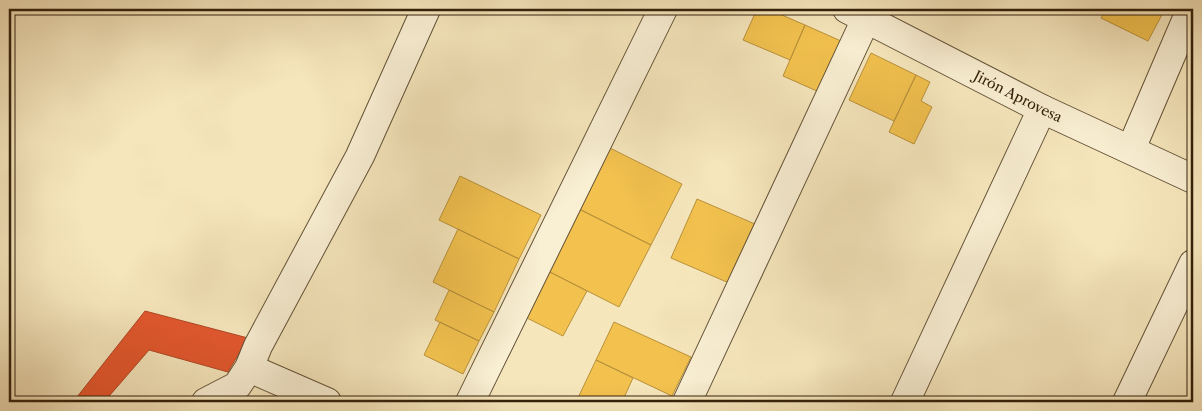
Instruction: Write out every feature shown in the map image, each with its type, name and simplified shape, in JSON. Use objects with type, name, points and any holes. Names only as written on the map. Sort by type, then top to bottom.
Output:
[{"type":"street","points":[[206,402],[237,386],[249,368],[258,346],[360,156],[426,9]]},
{"type":"street","points":[[470,402],[663,9]]},
{"type":"street","points":[[1131,149],[1191,9]]},
{"type":"street","points":[[687,402],[857,14]]},
{"type":"street","name":"Jirón Aprovesa","points":[[857,14],[1042,109],[1193,178]]},
{"type":"street","points":[[905,402],[1042,109]]},
{"type":"street","points":[[1127,402],[1193,264]]},
{"type":"street","points":[[249,368],[327,402]]},
{"type":"building: Viviendas","points":[[757,9],[768,9],[805,25],[790,60],[743,40]]},
{"type":"building: Viviendas","points":[[890,9],[906,9],[903,15]]},
{"type":"building: Viviendas","points":[[1106,9],[1165,9],[1148,41],[1101,18]]},
{"type":"building: Viviendas","points":[[805,25],[841,41],[819,92],[783,76]]},
{"type":"building: Viviendas","points":[[871,53],[916,75],[894,121],[849,100]]},
{"type":"building: Viviendas","points":[[916,75],[930,82],[921,101],[932,107],[914,144],[889,132]]},
{"type":"building: Viviendas","points":[[606,146],[682,184],[651,245],[575,207]]},
{"type":"building: Viviendas","points":[[460,176],[541,215],[519,259],[439,220]]},
{"type":"building: Viviendas","points":[[697,199],[755,224],[729,283],[671,258]]},
{"type":"building: Viviendas","points":[[575,207],[651,245],[619,307],[544,269]]},
{"type":"building: Viviendas","points":[[458,229],[519,259],[494,312],[433,282]]},
{"type":"building: Viviendas","points":[[544,269],[587,291],[563,336],[521,315]]},
{"type":"building: Viviendas","points":[[449,290],[494,312],[479,341],[435,320]]},
{"type":"building: Viviendas","points":[[440,322],[479,341],[463,374],[424,355]]},
{"type":"building: Viviendas","points":[[614,322],[691,357],[672,396],[596,360]]},
{"type":"building: Viviendas","points":[[596,360],[633,378],[622,402],[576,402]]},
{"type":"building: Comercios","points":[[145,311],[248,338],[228,372],[149,350],[104,402],[73,402]]}]
